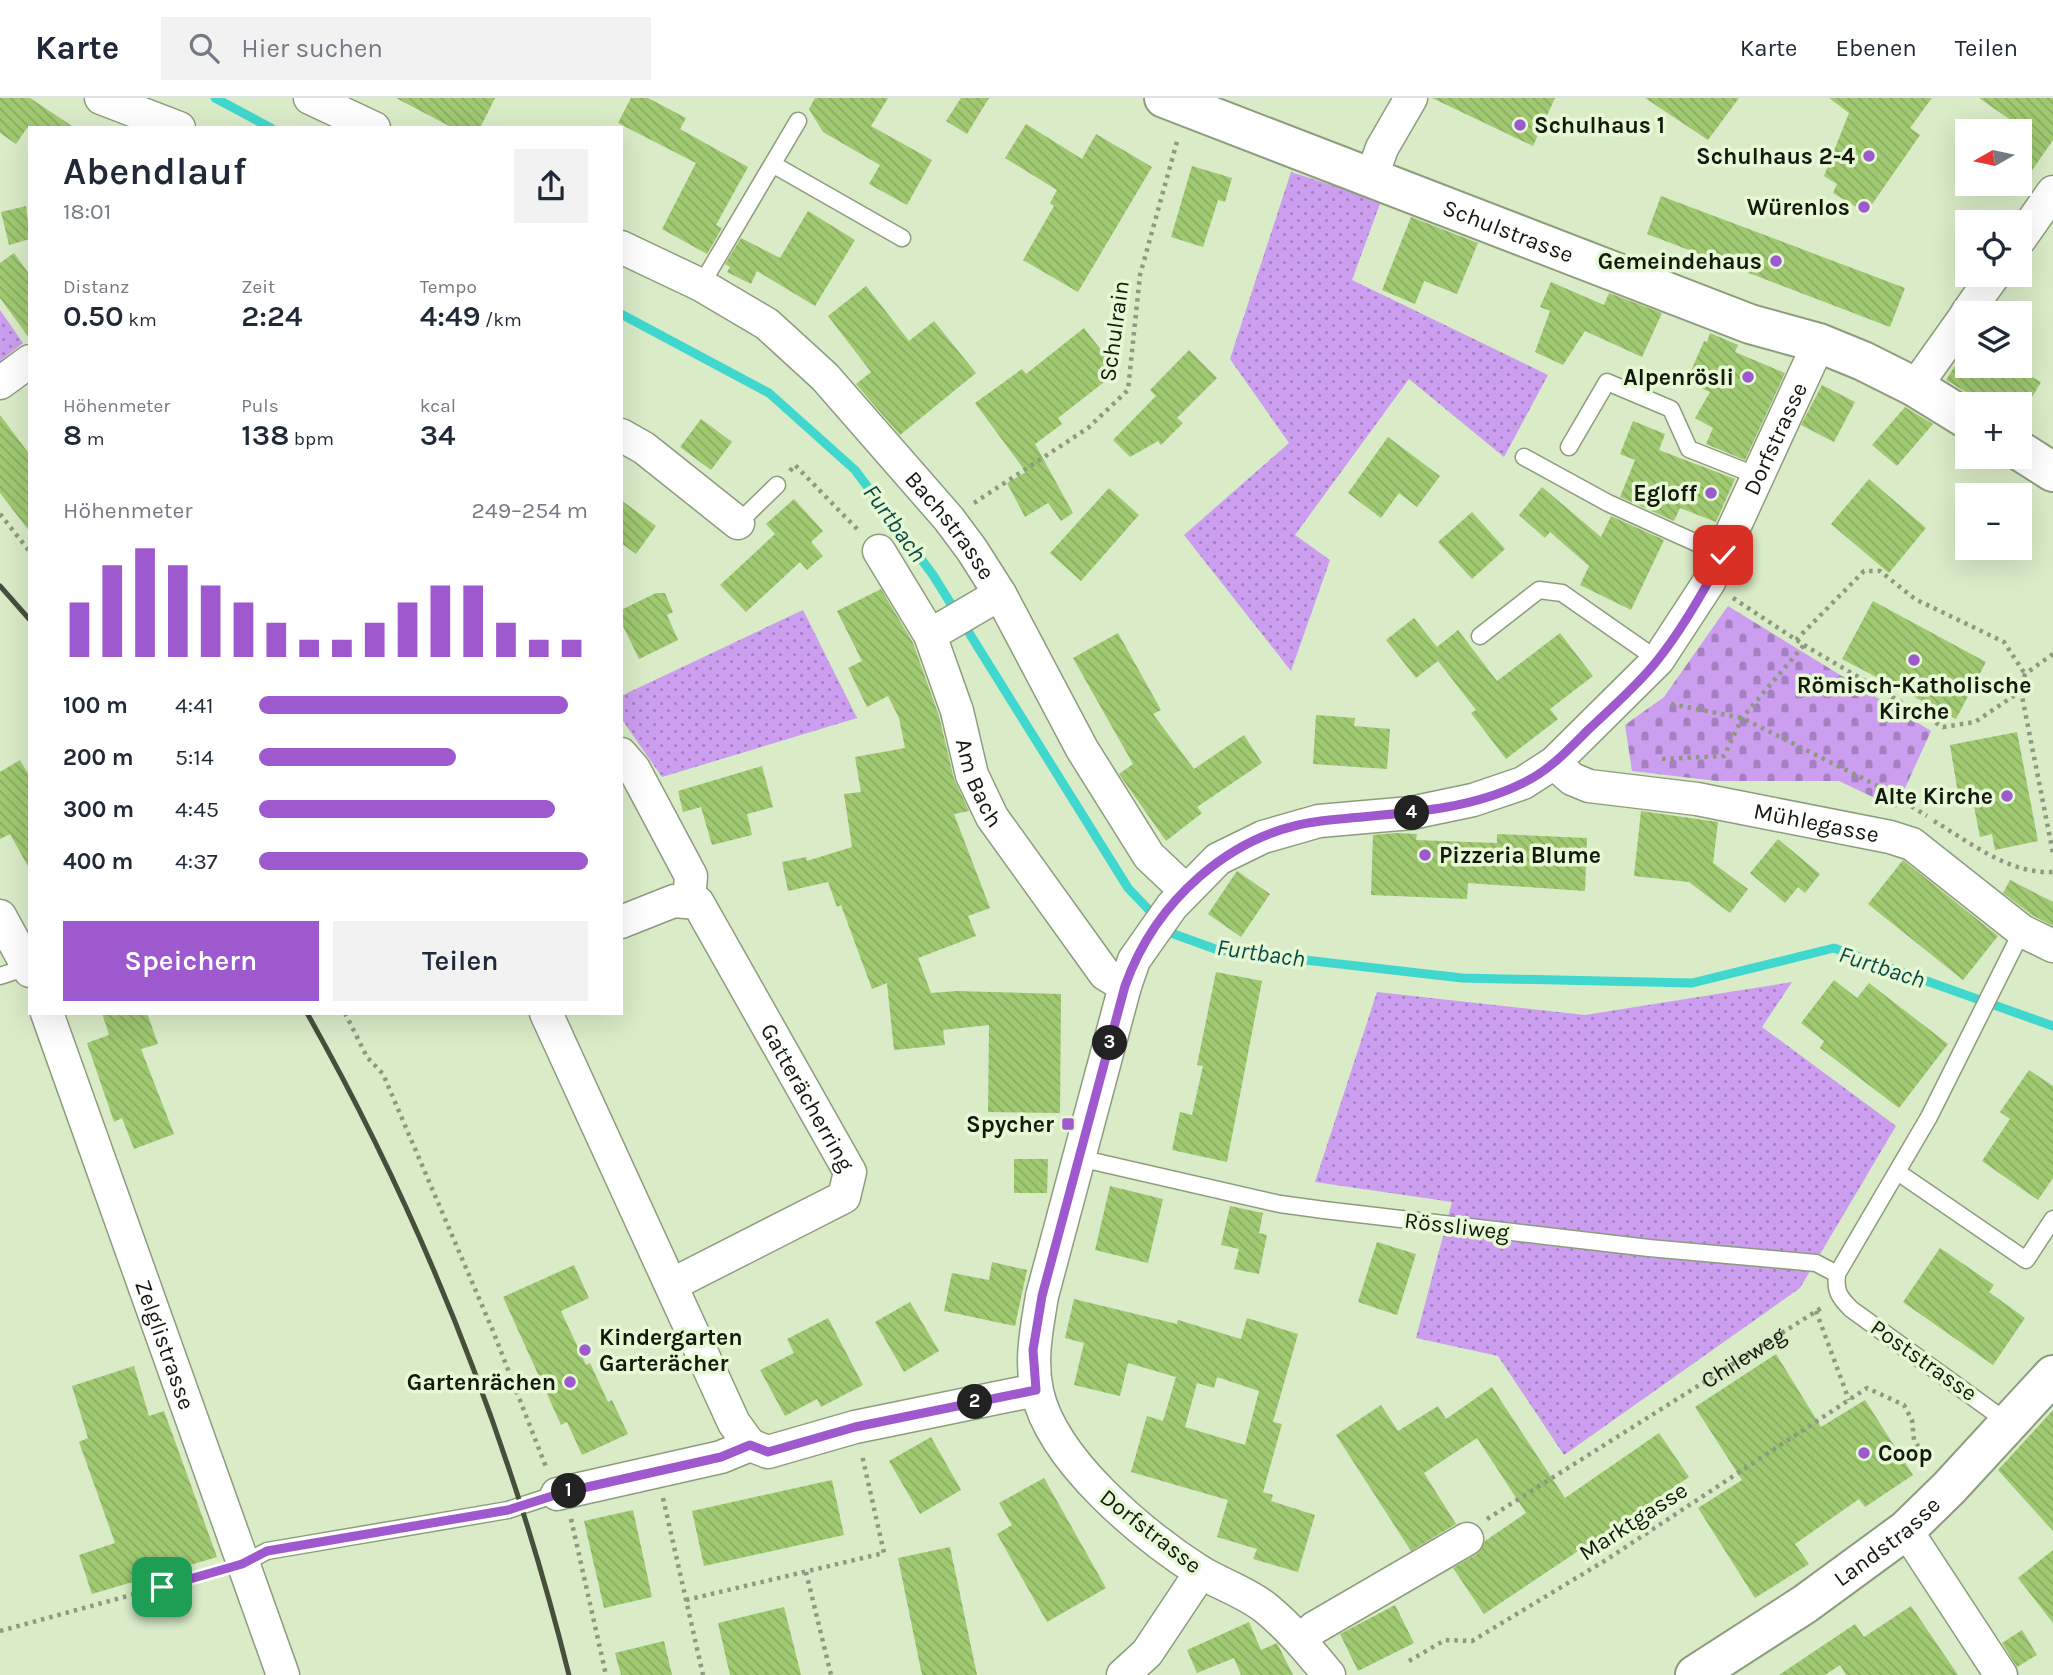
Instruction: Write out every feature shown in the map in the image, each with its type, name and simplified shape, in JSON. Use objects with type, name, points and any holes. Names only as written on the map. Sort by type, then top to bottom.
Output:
[{"type":"street","points":[[310,98],[370,126]]},
{"type":"street","points":[[1371,176],[1382,148],[1411,98]]},
{"type":"street","points":[[113,101],[174,126]]},
{"type":"street","name":"Schulstrasse","points":[[1175,102],[1750,324],[1819,344],[1915,387],[1955,412]]},
{"type":"street","points":[[2032,222],[2053,191]]},
{"type":"street","name":"Bachstrasse","points":[[623,248],[701,285],[767,324],[825,377],[949,519],[991,599],[1102,781],[1178,898]]},
{"type":"street","points":[[1915,387],[1955,330]]},
{"type":"street","name":"Dorfstrasse","points":[[1329,1675],[1301,1640],[1265,1607],[1201,1572],[1129,1518],[1091,1483],[1066,1449],[1036,1390],[1033,1350],[1042,1296],[1134,960],[1178,898],[1218,859],[1292,827],[1319,821],[1410,813],[1473,800],[1523,783],[1554,763],[1658,660],[1716,568],[1819,344]]},
{"type":"street","points":[[0,383],[28,362]]},
{"type":"street","points":[[623,436],[644,448],[738,523]]},
{"type":"street","points":[[2032,459],[2053,472]]},
{"type":"street","name":"Am Bach","points":[[879,551],[936,632],[972,775],[992,817],[1105,974],[1125,986]]},
{"type":"street","points":[[936,632],[991,599]]},
{"type":"street","points":[[623,756],[634,769],[691,876],[689,902],[674,901],[623,921]]},
{"type":"street","name":"Mühlegasse","points":[[1554,763],[1572,779],[1589,786],[1697,799],[1890,837],[1912,845],[2022,931],[2053,946]]},
{"type":"street","name":"Gatterächerring","points":[[671,1285],[844,1196],[850,1172],[698,903],[689,902]]},
{"type":"street","points":[[0,916],[19,972]]},
{"type":"street","name":"Zelglistrasse","points":[[48,1015],[283,1675]]},
{"type":"street","points":[[547,1015],[734,1423],[750,1445],[768,1452],[855,1427],[1036,1390]]},
{"type":"street","name":"Landstrasse","points":[[1695,1675],[1805,1604],[1906,1530],[2010,1424],[2053,1375]]},
{"type":"street","points":[[561,1493],[721,1457],[750,1445]]},
{"type":"street","points":[[1906,1530],[2001,1675]]},
{"type":"street","points":[[1301,1640],[1314,1628],[1467,1539]]},
{"type":"street","points":[[1123,1675],[1147,1653],[1201,1572]]},
{"type":"lane","points":[[701,285],[798,121]]},
{"type":"lane","points":[[774,165],[902,238]]},
{"type":"lane","points":[[1569,447],[1607,383],[1671,409],[1689,449],[1760,477]]},
{"type":"lane","points":[[1524,457],[1608,503],[1716,568]]},
{"type":"lane","points":[[738,523],[777,485]]},
{"type":"lane","points":[[1480,636],[1539,590],[1562,593],[1658,660]]},
{"type":"lane","points":[[1839,1297],[1835,1286],[1837,1274],[1899,1173],[1983,1013],[2022,931]]},
{"type":"lane","name":"Rössliweg","points":[[1079,1158],[1280,1204],[1649,1248],[1816,1263],[1837,1274]]},
{"type":"lane","points":[[1899,1173],[2026,1260],[2053,1219]]},
{"type":"lane","name":"Poststrasse","points":[[1839,1297],[2010,1424]]},
{"type":"lane","points":[[242,1564],[267,1551],[508,1510],[561,1493]]},
{"type":"path","name":"Schulrain","points":[[949,519],[1088,428],[1128,390],[1140,275],[1175,102]]},
{"type":"path","points":[[777,485],[795,465],[879,551]]},
{"type":"path","points":[[0,514],[28,549]]},
{"type":"path","points":[[1716,568],[1796,640],[1943,727],[1975,722],[2021,691]]},
{"type":"path","points":[[1796,640],[1864,570],[1880,571],[1915,599],[2004,642],[2025,674]]},
{"type":"path","points":[[1662,759],[1724,756],[1742,718],[1804,645]]},
{"type":"path","points":[[2053,654],[2025,674],[2021,691],[2053,853]]},
{"type":"path","points":[[1671,704],[1742,718],[1880,787],[1988,855],[2031,873],[2053,872]]},
{"type":"path","points":[[346,1015],[368,1057],[383,1074],[561,1493],[606,1675]]},
{"type":"path","name":"Chileweg","points":[[1467,1539],[1480,1523],[1839,1297]]},
{"type":"path","points":[[1816,1311],[1849,1400]]},
{"type":"path","name":"Marktgasse","points":[[1409,1661],[1445,1640],[1472,1641],[1606,1560],[1867,1388],[1904,1405],[1912,1420],[1913,1440],[1933,1469]]},
{"type":"path","points":[[686,1600],[884,1553],[855,1427]]},
{"type":"path","points":[[656,1471],[703,1675]]},
{"type":"path","points":[[0,1631],[242,1564]]},
{"type":"path","points":[[806,1572],[831,1675]]},
{"type":"green space","points":[[1291,172],[1381,201],[1352,280],[1548,375],[1504,457],[1409,379],[1295,535],[1330,560],[1291,671],[1184,535],[1289,443],[1230,359]]},
{"type":"green space","points":[[0,310],[23,343],[0,361]]},
{"type":"green space","points":[[1728,606],[1931,731],[1896,808],[1839,781],[1717,781],[1632,771],[1625,725],[1664,697]]},
{"type":"green space","points":[[803,610],[857,718],[662,777],[623,721],[623,695]]},
{"type":"green space","points":[[1792,982],[1762,1027],[1896,1126],[1800,1288],[1564,1455],[1498,1356],[1416,1338],[1452,1202],[1315,1182],[1377,992],[1585,1015]]},
{"type":"building","points":[[0,98],[30,98],[72,126],[28,126],[16,144],[0,133]]},
{"type":"building","points":[[396,98],[495,98],[481,126],[449,126]]},
{"type":"building","points":[[631,98],[648,98],[686,118],[680,129],[748,167],[716,225],[722,228],[707,254],[662,229],[696,163],[618,123]]},
{"type":"building","points":[[815,98],[888,98],[871,126],[932,160],[907,205],[869,184],[880,165],[823,132],[809,109]]},
{"type":"building","points":[[961,98],[989,98],[967,134],[946,121]]},
{"type":"building","name":"Schulhaus 1","points":[[1432,98],[1555,98],[1533,146]]},
{"type":"building","name":"Schulhaus 2-4","points":[[1645,98],[1739,98],[1708,140]]},
{"type":"building","name":"Schulhaus 2-4","points":[[1829,98],[1932,98],[1910,128],[1920,135],[1866,213],[1833,193],[1837,184],[1824,176],[1849,113]]},
{"type":"building","points":[[1979,98],[2053,98],[2053,140],[2032,171],[2032,119],[2009,119]]},
{"type":"building","points":[[1026,124],[1082,159],[1096,134],[1152,167],[1078,292],[1023,260],[1054,206],[1050,203],[1057,190],[1005,158]]},
{"type":"building","points":[[1192,166],[1232,178],[1225,202],[1218,200],[1203,247],[1171,237]]},
{"type":"building","name":"Gemeindehaus","points":[[1661,196],[1905,288],[1890,327],[1647,234]]},
{"type":"building","points":[[26,206],[28,240],[9,245],[1,212]]},
{"type":"building","points":[[808,211],[855,240],[815,306],[757,271],[751,284],[727,272],[730,267],[725,264],[741,238],[780,258]]},
{"type":"building","points":[[1411,217],[1478,243],[1457,294],[1424,281],[1415,304],[1382,290]]},
{"type":"building","points":[[14,253],[28,272],[28,336],[0,298],[0,263]]},
{"type":"building","points":[[1551,282],[1604,305],[1609,293],[1662,313],[1642,357],[1585,331],[1563,365],[1535,352],[1550,311],[1540,307]]},
{"type":"building","points":[[866,286],[909,341],[934,321],[976,373],[900,435],[856,384],[871,372],[828,316]]},
{"type":"building","points":[[1084,328],[1112,364],[1102,372],[1108,379],[1058,418],[1062,424],[1035,444],[1073,513],[1061,521],[1048,503],[1025,517],[1007,483],[1026,472],[975,403],[1022,369],[1026,374]]},
{"type":"building","points":[[1710,333],[1738,345],[1735,352],[1785,373],[1745,460],[1706,444],[1713,428],[1695,418],[1710,392],[1701,388],[1705,380],[1691,371]]},
{"type":"building","points":[[1189,350],[1217,378],[1177,418],[1183,423],[1161,445],[1158,441],[1130,457],[1113,440],[1156,396],[1150,390]]},
{"type":"building","points":[[1955,366],[1955,378],[2032,377],[2041,382],[2032,397],[2032,392],[1966,392],[1946,380]]},
{"type":"building","points":[[1822,385],[1855,402],[1834,442],[1801,425]]},
{"type":"building","points":[[1905,407],[1933,424],[1897,466],[1872,445]]},
{"type":"building","points":[[0,415],[28,452],[28,529],[0,493]]},
{"type":"building","points":[[701,419],[732,442],[711,470],[680,447]]},
{"type":"building","points":[[1633,421],[1665,434],[1659,450],[1735,479],[1716,522],[1680,508],[1674,521],[1620,497],[1635,460],[1620,454]]},
{"type":"building","points":[[1388,437],[1440,476],[1417,507],[1399,493],[1381,518],[1348,493]]},
{"type":"building","points":[[1869,479],[1926,528],[1889,573],[1831,524]]},
{"type":"building","points":[[1542,487],[1601,537],[1611,516],[1664,540],[1631,610],[1580,585],[1589,566],[1550,532],[1545,538],[1519,515]]},
{"type":"building","points":[[1109,488],[1139,515],[1081,581],[1050,553]]},
{"type":"building","points":[[794,499],[823,531],[811,542],[823,556],[807,570],[800,562],[746,612],[720,585],[775,534],[766,524]]},
{"type":"building","points":[[623,501],[656,526],[636,554],[623,544]]},
{"type":"building","points":[[1472,512],[1505,549],[1472,579],[1438,542]]},
{"type":"building","points":[[881,589],[913,643],[939,716],[954,779],[969,811],[954,814],[990,908],[968,916],[976,936],[918,958],[931,993],[957,991],[1061,994],[1060,1113],[988,1112],[989,1025],[943,1030],[945,1045],[894,1050],[887,983],[872,989],[841,905],[837,907],[828,882],[788,891],[782,862],[806,857],[807,861],[852,847],[844,794],[861,792],[855,757],[905,748],[899,718],[888,696],[867,707],[848,668],[862,661],[837,611]]},
{"type":"building","points":[[656,593],[665,593],[673,612],[667,615],[678,640],[639,659],[623,626],[623,609]]},
{"type":"building","name":"Römisch-Katholische Kirche","points":[[1873,601],[1986,662],[1956,719],[1842,659]]},
{"type":"building","points":[[1414,618],[1437,647],[1458,630],[1497,681],[1560,633],[1593,676],[1550,709],[1558,719],[1506,759],[1471,713],[1476,710],[1438,661],[1416,678],[1386,640]]},
{"type":"building","points":[[1118,633],[1161,710],[1153,714],[1194,769],[1244,735],[1262,763],[1197,807],[1202,813],[1166,841],[1119,774],[1133,764],[1073,658]]},
{"type":"building","points":[[1316,715],[1355,718],[1354,726],[1390,729],[1387,769],[1313,764]]},
{"type":"building","name":"Alte Kirche","points":[[2017,732],[2038,841],[1995,850],[1992,834],[1980,837],[1972,796],[1959,799],[1950,745]]},
{"type":"building","points":[[20,760],[28,774],[28,866],[10,834],[0,839],[0,772]]},
{"type":"building","points":[[762,766],[773,807],[747,814],[752,835],[712,845],[701,807],[683,812],[678,791]]},
{"type":"building","points":[[1641,811],[1718,822],[1713,863],[1748,889],[1730,913],[1689,882],[1634,876]]},
{"type":"building","points":[[1417,834],[1416,840],[1497,843],[1497,834],[1587,838],[1585,891],[1468,883],[1467,899],[1371,895],[1373,835]]},
{"type":"building","points":[[1778,839],[1820,874],[1805,893],[1798,887],[1785,903],[1750,873]]},
{"type":"building","points":[[1903,860],[1998,936],[1963,980],[1868,904]]},
{"type":"building","points":[[1237,871],[1270,894],[1241,937],[1208,914]]},
{"type":"building","points":[[2010,880],[2053,902],[2053,926],[2032,915],[2003,893]]},
{"type":"building","points":[[1216,972],[1262,981],[1227,1162],[1172,1150],[1180,1112],[1192,1115],[1203,1066],[1197,1065]]},
{"type":"building","points":[[1834,980],[1857,998],[1869,983],[1948,1044],[1899,1108],[1820,1048],[1824,1041],[1801,1023]]},
{"type":"building","points":[[103,1015],[148,1015],[158,1044],[141,1049],[174,1134],[134,1149],[122,1118],[114,1122],[87,1043],[109,1035]]},
{"type":"building","points":[[2029,1070],[2053,1086],[2053,1178],[2038,1200],[1982,1161],[2010,1119],[2000,1112]]},
{"type":"building","points":[[1014,1159],[1048,1159],[1047,1193],[1014,1193]]},
{"type":"building","points":[[1110,1186],[1163,1199],[1148,1263],[1095,1250]]},
{"type":"building","points":[[1230,1206],[1263,1213],[1259,1233],[1267,1235],[1259,1274],[1234,1269],[1239,1249],[1221,1245]]},
{"type":"building","points":[[1377,1242],[1416,1254],[1397,1315],[1358,1302]]},
{"type":"building","points":[[1940,1248],[1994,1285],[1989,1292],[2025,1318],[1993,1365],[1903,1302]]},
{"type":"building","points":[[992,1262],[1027,1270],[1015,1326],[944,1311],[952,1273],[989,1280]]},
{"type":"building","name":"Gartenrächen","points":[[574,1265],[589,1298],[561,1311],[586,1365],[590,1363],[608,1402],[612,1400],[628,1434],[582,1455],[567,1422],[561,1425],[503,1297]]},
{"type":"building","points":[[1074,1299],[1177,1324],[1178,1320],[1241,1339],[1247,1318],[1298,1334],[1273,1422],[1282,1424],[1263,1492],[1273,1495],[1271,1501],[1315,1515],[1298,1572],[1253,1559],[1257,1549],[1217,1537],[1228,1500],[1131,1472],[1147,1416],[1163,1421],[1176,1377],[1128,1363],[1120,1396],[1074,1385],[1084,1343],[1065,1338]],"holes":[[[1217,1377],[1259,1391],[1245,1445],[1185,1427],[1197,1383],[1214,1388]]]},
{"type":"building","points":[[910,1302],[939,1351],[904,1372],[875,1322]]},
{"type":"building","points":[[828,1318],[863,1385],[821,1407],[817,1399],[785,1416],[760,1370],[794,1353],[787,1339]]},
{"type":"building","points":[[1776,1354],[1821,1427],[1865,1400],[1913,1475],[1865,1507],[1859,1499],[1795,1544],[1809,1564],[1755,1598],[1698,1508],[1742,1480],[1695,1407]]},
{"type":"building","points":[[134,1366],[149,1416],[164,1411],[217,1557],[92,1594],[79,1555],[115,1543],[79,1442],[88,1438],[72,1386]]},
{"type":"building","points":[[1492,1387],[1565,1498],[1659,1433],[1689,1477],[1484,1614],[1453,1568],[1477,1554],[1485,1541],[1526,1513],[1477,1438],[1424,1473],[1456,1524],[1411,1551],[1336,1435],[1381,1405],[1398,1431],[1438,1406],[1446,1419]]},
{"type":"building","points":[[2053,1410],[2053,1531],[1998,1470]]},
{"type":"building","points":[[931,1437],[961,1490],[920,1514],[889,1461]]},
{"type":"building","points":[[1044,1478],[1106,1588],[1047,1622],[997,1534],[1012,1525],[999,1503]]},
{"type":"building","points":[[832,1480],[844,1535],[704,1566],[692,1511]]},
{"type":"building","points":[[633,1510],[652,1597],[604,1608],[584,1521]]},
{"type":"building","points":[[950,1547],[977,1675],[922,1675],[898,1558]]},
{"type":"building","points":[[2053,1550],[2053,1623],[2018,1578]]},
{"type":"building","points":[[1395,1605],[1414,1643],[1358,1671],[1340,1634]]},
{"type":"building","points":[[1911,1606],[1958,1675],[1846,1675],[1840,1665],[1825,1675],[1779,1675],[1855,1624],[1864,1637]]},
{"type":"building","points":[[784,1607],[801,1675],[730,1675],[718,1623]]},
{"type":"building","points":[[1249,1622],[1261,1650],[1277,1643],[1293,1675],[1241,1675],[1234,1658],[1197,1673],[1187,1650]]},
{"type":"building","points":[[2022,1630],[2037,1655],[2017,1667],[2002,1643]]},
{"type":"building","points":[[664,1641],[672,1675],[621,1675],[615,1653]]},
{"type":"waterway","name":"Furtbach","points":[[215,98],[267,126]]},
{"type":"waterway","name":"Furtbach","points":[[623,315],[769,393],[855,470],[933,575],[1128,888],[1171,933],[1218,950],[1462,978],[1692,983],[1834,948],[2053,1026]]},
{"type":"railway","points":[[0,586],[28,618]]},
{"type":"railway","points":[[308,1015],[390,1172],[461,1335],[520,1503],[569,1675]]},
{"type":"place","name":"Schulhaus 1","points":[[1520,125]]},
{"type":"place","name":"Schulhaus 2-4","points":[[1869,156]]},
{"type":"place","name":"Würenlos","points":[[1864,207]]},
{"type":"place","name":"Gemeindehaus","points":[[1776,261]]},
{"type":"place","name":"Alpenrösli","points":[[1748,377]]},
{"type":"place","name":"Egloff","points":[[1711,493]]},
{"type":"place","name":"Römisch-Katholische Kirche","points":[[1914,660]]},
{"type":"place","name":"Alte Kirche","points":[[2007,796]]},
{"type":"place","name":"Pizzeria Blume","points":[[1425,855]]},
{"type":"place","name":"Spycher","points":[[1068,1124]]},
{"type":"place","name":"Kindergarten Garterächer","points":[[585,1350]]},
{"type":"place","name":"Gartenrächen","points":[[570,1382]]},
{"type":"place","name":"Coop","points":[[1864,1453]]},
{"type":"route","points":[[162,1587],[242,1564],[267,1551],[508,1510],[565,1492],[721,1457],[750,1445],[768,1452],[855,1427],[1036,1390],[1033,1350],[1042,1296],[1125,986],[1134,960],[1185,890],[1218,859],[1263,837],[1292,827],[1319,821],[1410,813],[1473,800],[1523,783],[1554,763],[1658,660],[1709,582],[1723,555]]}]
